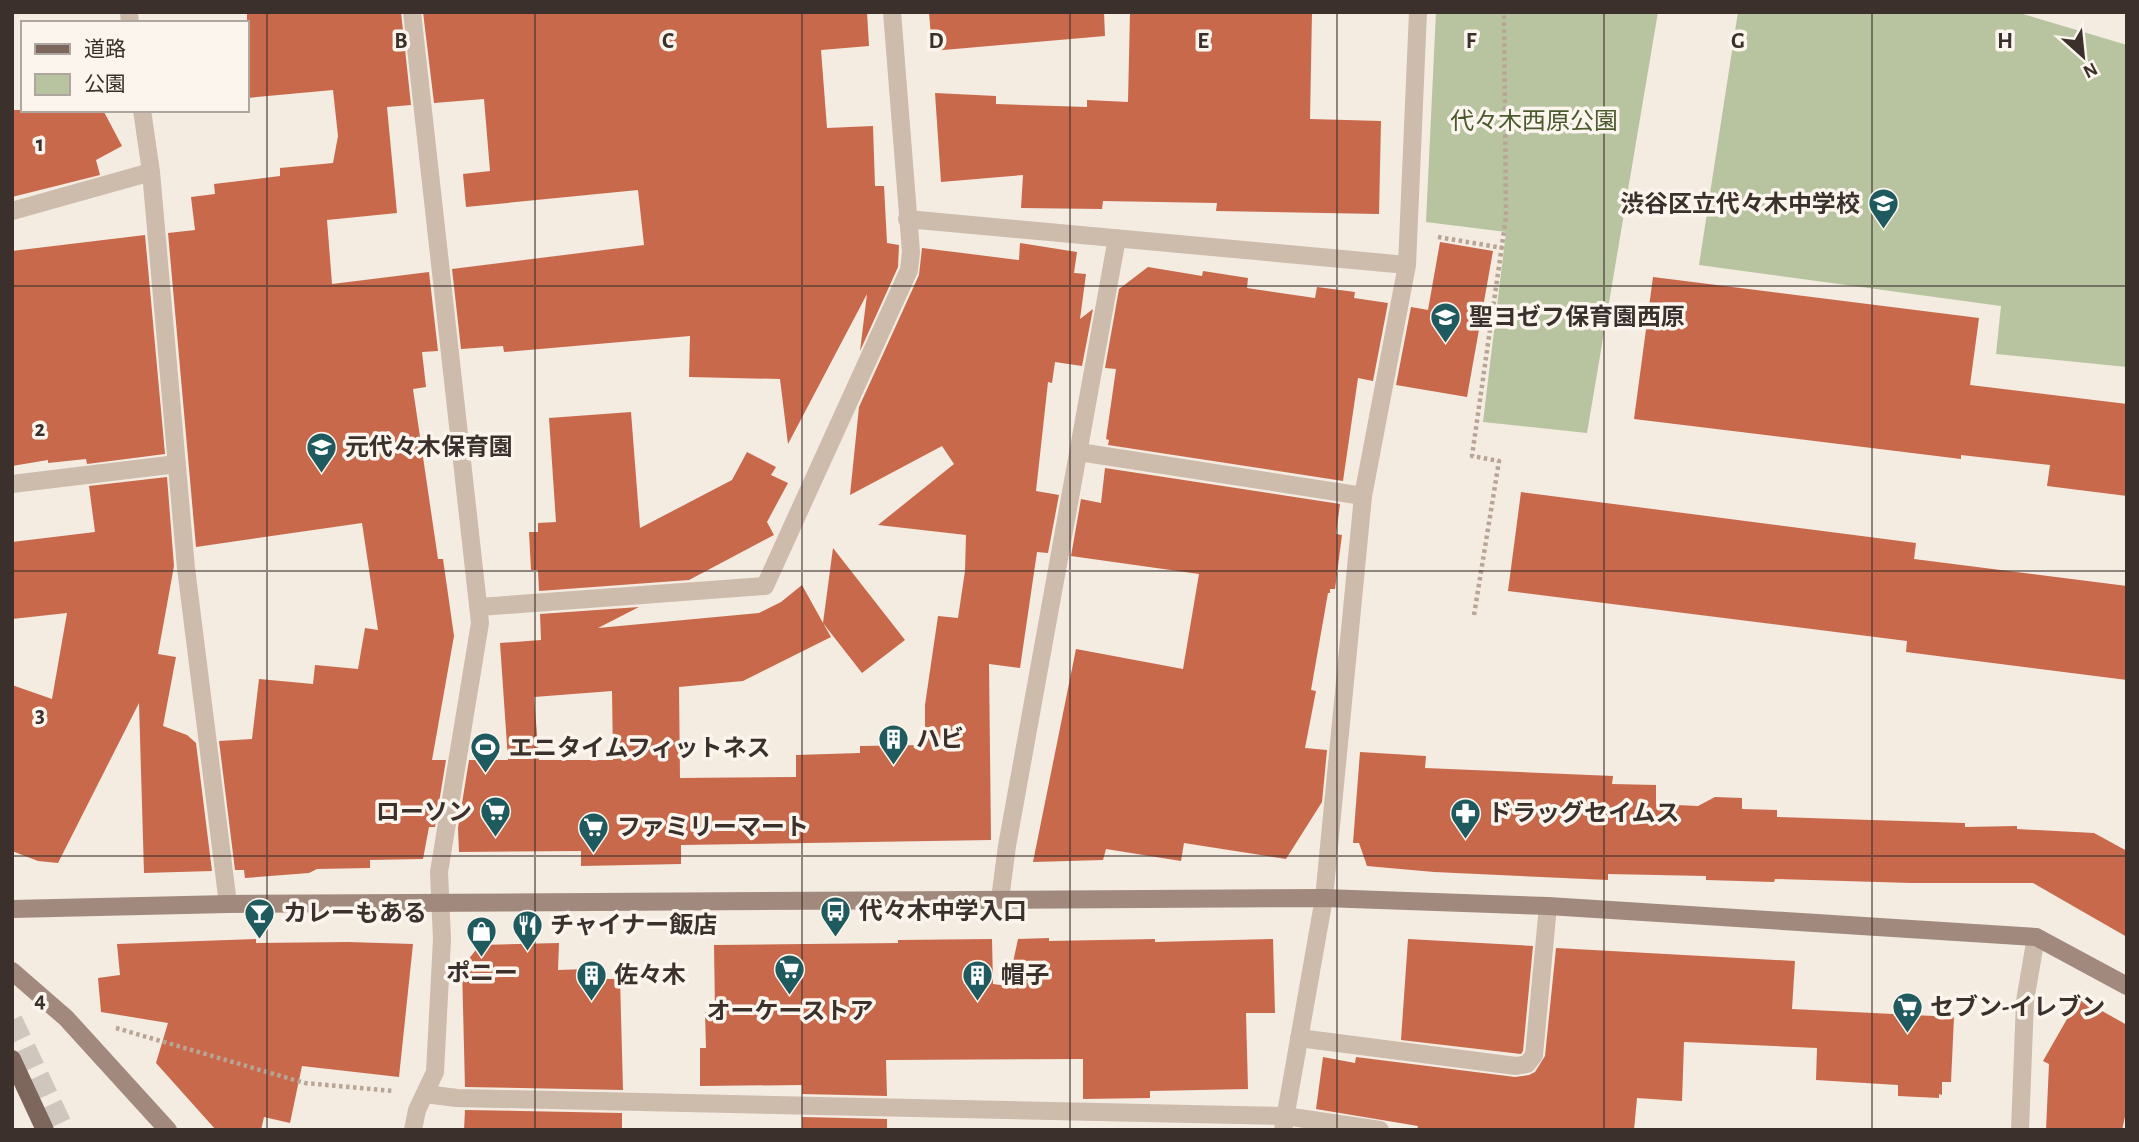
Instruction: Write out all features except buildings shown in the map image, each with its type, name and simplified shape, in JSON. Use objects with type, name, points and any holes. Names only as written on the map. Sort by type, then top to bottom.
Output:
[{"type":"main road","points":[[12,1059],[45,1130]]},
{"type":"street","points":[[412,12],[480,623],[439,872],[442,939],[435,1072],[417,1110],[413,1130]]},
{"type":"street","points":[[479,607],[765,586],[909,270],[911,252],[892,12]]},
{"type":"street","points":[[1284,1123],[1324,898],[1363,496],[1407,265],[1418,12]]},
{"type":"street","points":[[142,112],[151,172],[186,568],[228,904]]},
{"type":"street","points":[[12,211],[151,172]]},
{"type":"street","points":[[908,219],[1407,265]]},
{"type":"street","points":[[1000,899],[1007,846],[1117,237]]},
{"type":"street","points":[[1079,452],[1363,496]]},
{"type":"street","points":[[12,484],[177,464]]},
{"type":"street","points":[[12,909],[228,904],[1324,898],[1548,906],[2035,937],[2127,986]]},
{"type":"street","points":[[1299,1038],[1516,1066],[1527,1063],[1534,1055],[1548,906]]},
{"type":"street","points":[[2020,1130],[2025,1001],[2035,937]]},
{"type":"street","points":[[12,971],[66,1018],[168,1130]]},
{"type":"street","points":[[425,1094],[457,1098],[1284,1123],[1380,1130]]},
{"type":"path","points":[[1474,615],[1499,461],[1472,456],[1506,218],[1504,12]]},
{"type":"path","points":[[1409,232],[1503,248]]},
{"type":"path","points":[[115,1028],[305,1083],[425,1094]]},
{"type":"green space","name":"代々木西原公園","points":[[1436,12],[1658,12],[1587,433],[1483,422],[1506,232],[1426,222]]},
{"type":"green space","points":[[1738,12],[2016,12],[2127,45],[2127,367],[1996,354],[2001,306],[1699,265]]},
{"type":"tunnel","points":[[12,1020],[64,1130]]},
{"type":"place","name":"渋谷区立代々木中学校","points":[[1883,231]]},
{"type":"place","name":"聖ヨゼフ保育園西原","points":[[1446,344]]},
{"type":"place","name":"元代々木保育園","points":[[322,474]]},
{"type":"place","name":"ハビ","points":[[893,766]]},
{"type":"place","name":"エニタイムフィットネス","points":[[486,775]]},
{"type":"place","name":"ローソン","points":[[495,839]]},
{"type":"place","name":"ドラッグセイムス","points":[[1465,840]]},
{"type":"place","name":"ファミリーマート","points":[[594,854]]},
{"type":"place","name":"代々木中学入口","points":[[836,938]]},
{"type":"place","name":"カレーもある","points":[[260,940]]},
{"type":"place","name":"チャイナー飯店","points":[[527,952]]},
{"type":"place","name":"ポニー","points":[[482,958]]},
{"type":"place","name":"オーケーストア","points":[[790,996]]},
{"type":"place","name":"佐々木","points":[[591,1002]]},
{"type":"place","name":"帽子","points":[[978,1002]]},
{"type":"place","name":"セブン-イレブン","points":[[1907,1034]]}]
